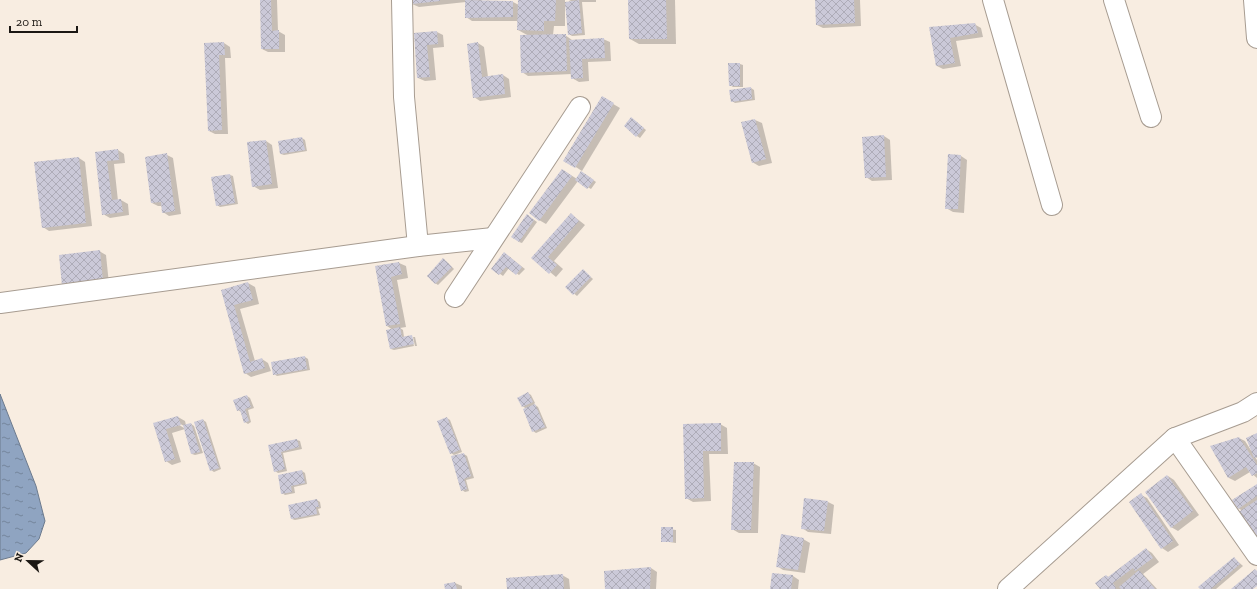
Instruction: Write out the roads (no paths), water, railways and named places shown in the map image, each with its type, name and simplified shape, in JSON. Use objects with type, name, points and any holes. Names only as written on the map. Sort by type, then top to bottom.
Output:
[{"type":"street","points":[[402,0],[404,97],[418,246]]},
{"type":"street","points":[[993,0],[1052,205]]},
{"type":"street","points":[[1114,0],[1152,117]]},
{"type":"street","points":[[1254,0],[1257,38]]},
{"type":"street","points":[[455,297],[580,107]]},
{"type":"street","points":[[0,303],[418,246],[493,238]]},
{"type":"street","points":[[1008,589],[1175,438],[1243,412],[1257,403]]},
{"type":"street","points":[[1175,438],[1257,555]]},
{"type":"water","points":[[0,394],[36,486],[45,521],[39,539],[26,553],[0,560]]}]
